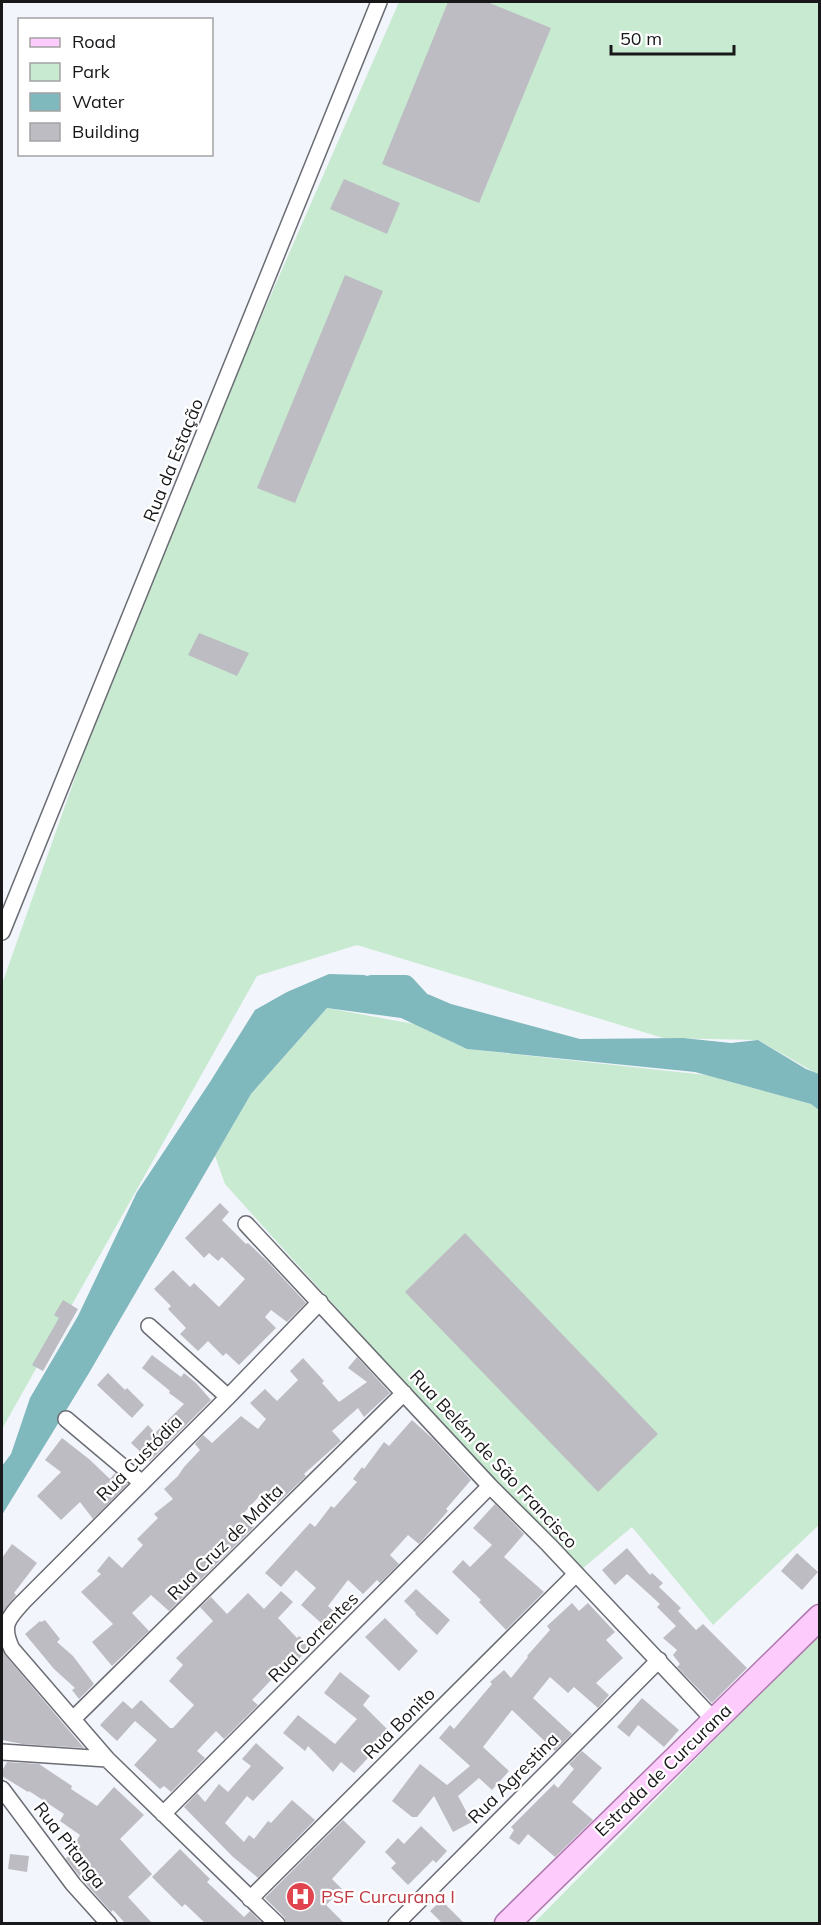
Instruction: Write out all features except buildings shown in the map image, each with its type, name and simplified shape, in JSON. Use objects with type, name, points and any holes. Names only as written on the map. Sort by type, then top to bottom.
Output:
[{"type":"main road","name":"Estrada de Curcurana","points":[[507,1923],[819,1617]]},
{"type":"street","name":"Rua da Estação","points":[[2,932],[379,2]]},
{"type":"street","name":"Rua Belém de São Francisco","points":[[246,1224],[490,1486],[714,1720]]},
{"type":"street","name":"Rua Custódia","points":[[73,1719],[12,1649],[5,1633],[10,1616],[320,1302]]},
{"type":"street","points":[[149,1326],[228,1397]]},
{"type":"street","name":"Rua Cruz de Malta","points":[[73,1719],[404,1393]]},
{"type":"street","points":[[66,1419],[142,1484]]},
{"type":"street","name":"Rua Correntes","points":[[163,1814],[490,1486]]},
{"type":"street","name":"Rua Bonito","points":[[250,1899],[576,1574]]},
{"type":"street","name":"Rua Agrestina","points":[[396,1923],[659,1660]]},
{"type":"street","points":[[73,1719],[107,1760],[277,1923]]},
{"type":"street","points":[[2,1752],[107,1760]]},
{"type":"street","points":[[2,1811],[4,1792]]},
{"type":"street","name":"Rua Pitanga","points":[[4,1792],[73,1884],[109,1923]]},
{"type":"green space","points":[[399,2],[819,2],[819,1075],[758,1040],[663,1038],[357,945],[257,976],[2,1429],[2,984],[140,594]]},
{"type":"green space","points":[[327,1008],[414,1024],[467,1049],[706,1075],[811,1104],[820,1110],[819,1525],[713,1625],[632,1527],[576,1574],[225,1184],[215,1156],[251,1094]]},
{"type":"green space","points":[[819,1634],[819,1923],[534,1923]]},
{"type":"water","points":[[329,974],[364,975],[430,995],[451,1004],[580,1039],[683,1038],[731,1043],[758,1040],[806,1069],[819,1074],[819,1110],[811,1104],[695,1072],[467,1049],[401,1018],[327,1008],[251,1094],[89,1373],[2,1515],[2,1466],[11,1454],[30,1398],[78,1316],[137,1192],[255,1010],[287,992]]},
{"type":"waterway","points":[[371,984],[406,984],[427,1007]]},
{"type":"place","name":"PSF Curcurana I","points":[[300,1896]]}]
